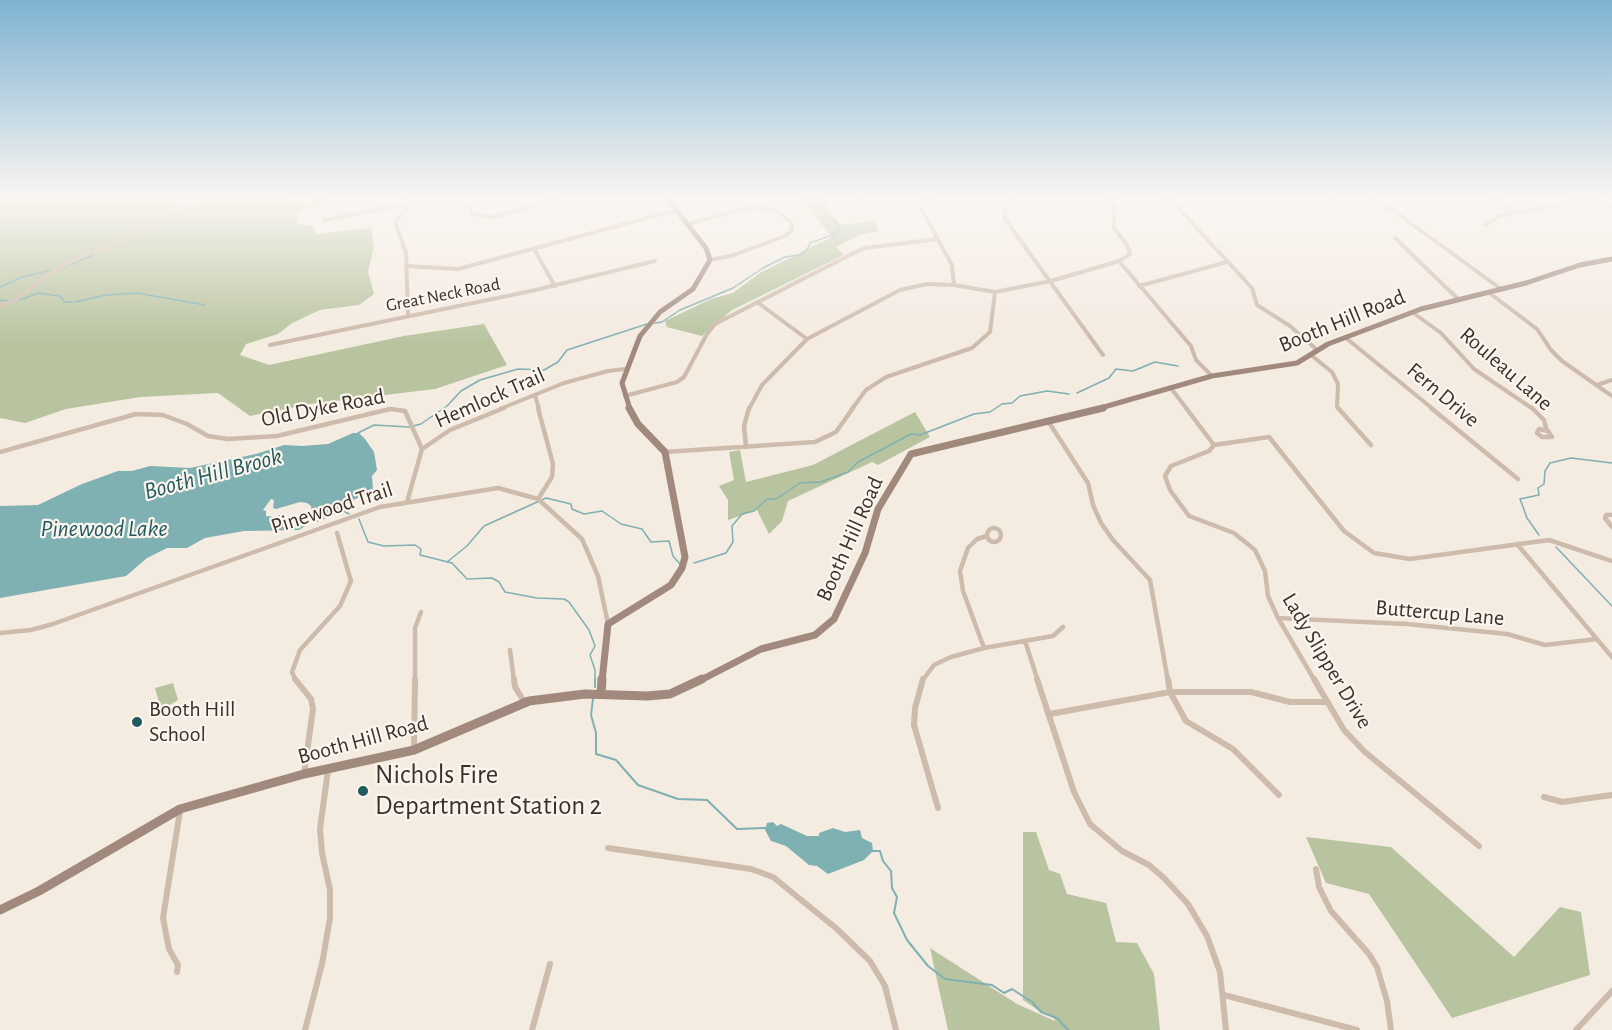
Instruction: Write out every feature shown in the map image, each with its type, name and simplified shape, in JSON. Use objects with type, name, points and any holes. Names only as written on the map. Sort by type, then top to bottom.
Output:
[{"type":"street","points":[[0,306],[15,300],[57,269],[105,246]]},
{"type":"street","points":[[404,246],[408,316]]},
{"type":"street","points":[[406,266],[451,270],[545,246]]},
{"type":"street","points":[[704,246],[710,260]]},
{"type":"street","points":[[608,624],[670,585],[682,568],[685,546],[665,452],[638,424],[625,396],[622,383],[625,369],[640,336],[649,323],[693,289],[710,260],[734,255],[758,246]]},
{"type":"street","points":[[625,396],[677,382],[684,376],[707,334],[716,324],[865,248],[881,246]]},
{"type":"street","points":[[942,246],[952,265],[954,285]]},
{"type":"street","points":[[1025,246],[1103,355]]},
{"type":"street","points":[[746,447],[744,426],[746,414],[762,385],[807,339],[900,290],[927,284],[954,285],[996,292],[1051,281],[1119,261],[1130,254],[1127,246]]},
{"type":"street","points":[[1213,246],[1252,288],[1257,305],[1290,326],[1332,372],[1338,384],[1337,407],[1371,445]]},
{"type":"street","points":[[1403,246],[1458,299]]},
{"type":"street","points":[[1442,246],[1501,289]]},
{"type":"street","points":[[534,249],[555,286]]},
{"type":"street","name":"Booth Hill Road","points":[[0,910],[39,891],[180,809],[304,774],[414,750],[525,703],[585,694],[647,696],[670,694],[761,649],[816,635],[834,619],[865,553],[878,509],[911,454],[1048,421],[1212,376],[1297,363],[1346,338],[1412,312],[1501,289],[1580,265],[1612,260]]},
{"type":"street","name":"Great Neck Road","points":[[270,345],[555,286],[655,261]]},
{"type":"street","points":[[1119,261],[1191,346],[1196,360],[1212,376]]},
{"type":"street","points":[[1139,286],[1227,262]]},
{"type":"street","points":[[665,452],[815,442],[836,432],[866,390],[886,377],[972,348],[990,332],[996,292]]},
{"type":"street","points":[[1488,292],[1533,325],[1541,333],[1555,356],[1612,396]]},
{"type":"street","points":[[757,302],[807,339]]},
{"type":"street","name":"Rouleau Lane","points":[[1412,312],[1441,333],[1474,369],[1532,407],[1544,420],[1547,431]]},
{"type":"street","name":"Fern Drive","points":[[1346,338],[1518,479]]},
{"type":"street","name":"Hemlock Trail","points":[[407,502],[422,449],[450,430],[535,395],[589,376],[625,369]]},
{"type":"street","points":[[1597,385],[1612,380]]},
{"type":"street","points":[[1170,387],[1214,445],[1269,437],[1344,531],[1374,553],[1410,559],[1556,541],[1612,561]]},
{"type":"street","points":[[535,395],[553,465],[552,477],[540,500]]},
{"type":"street","name":"Old Dyke Road","points":[[0,452],[142,414],[170,417],[219,439],[277,436],[382,410],[405,411],[422,449]]},
{"type":"street","points":[[1048,421],[1088,483],[1093,505],[1101,523],[1113,540],[1150,580],[1170,692],[1186,722],[1233,749],[1279,795]]},
{"type":"street","name":"Lady Slipper Drive","points":[[1214,445],[1209,451],[1171,466],[1165,477],[1170,490],[1189,516],[1234,533],[1255,550],[1265,571],[1268,596],[1278,618],[1344,730],[1365,752],[1479,846]]},
{"type":"street","name":"Pinewood Trail","points":[[0,633],[45,627],[380,507],[498,488],[540,500],[582,538],[598,576],[608,624],[601,694]]},
{"type":"street","points":[[1612,514],[1606,515],[1605,518],[1612,526]]},
{"type":"street","points":[[304,774],[313,709],[311,699],[292,672],[300,650],[340,606],[351,581],[337,533]]},
{"type":"street","points":[[984,648],[963,591],[960,571],[968,548],[977,538],[987,536]]},
{"type":"street","points":[[1517,544],[1612,657]]},
{"type":"street","points":[[414,750],[415,628],[421,612]]},
{"type":"street","name":"Buttercup Lane","points":[[1278,618],[1407,624],[1507,634],[1545,645],[1597,639]]},
{"type":"street","points":[[938,808],[914,724],[920,683],[934,665],[951,657],[984,648],[1053,636],[1064,627]]},
{"type":"street","points":[[1025,641],[1074,792],[1090,824],[1122,851],[1149,865],[1166,880],[1188,904],[1207,936],[1215,956],[1224,995],[1226,1030]]},
{"type":"street","points":[[510,650],[515,687],[525,703]]},
{"type":"street","points":[[1050,714],[1170,692],[1251,692],[1290,702],[1327,702]]},
{"type":"street","points":[[305,1030],[322,964],[330,918],[330,890],[322,853],[320,828],[328,770]]},
{"type":"street","points":[[1544,796],[1562,802],[1612,795]]},
{"type":"street","points":[[177,972],[177,965],[169,949],[164,918],[180,809]]},
{"type":"street","points":[[608,848],[751,869],[772,877],[851,940],[870,961],[885,986],[896,1030]]},
{"type":"street","points":[[1316,868],[1319,887],[1331,911],[1369,954],[1377,967],[1387,1001],[1391,1030]]},
{"type":"street","points":[[532,1030],[550,964]]},
{"type":"street","points":[[1576,1030],[1612,991]]},
{"type":"street","points":[[1224,995],[1357,1030]]},
{"type":"green space","points":[[0,246],[374,246],[368,272],[374,294],[359,305],[320,310],[292,323],[278,334],[246,344],[240,355],[269,365],[404,336],[484,324],[507,365],[435,389],[310,404],[250,416],[218,393],[140,397],[66,409],[25,423],[0,418]]},
{"type":"green space","points":[[814,246],[838,246],[836,247],[844,255],[732,310],[702,336],[667,327],[665,321],[711,299],[733,293],[760,273]]},
{"type":"green space","points":[[915,412],[930,437],[878,465],[872,462],[788,501],[782,521],[769,534],[757,510],[728,520],[728,500],[719,486],[734,480],[729,452],[740,450],[746,482],[813,465]]},
{"type":"green space","points":[[173,683],[178,700],[161,710],[155,688]]},
{"type":"green space","points":[[1023,832],[1036,832],[1049,870],[1060,874],[1067,894],[1106,903],[1116,942],[1137,943],[1154,974],[1160,1030],[948,1030],[930,948],[1017,1004],[1055,1021],[1054,1018],[1023,1000]]},
{"type":"green space","points":[[1306,837],[1391,847],[1514,957],[1560,907],[1581,912],[1590,975],[1452,1018],[1369,894],[1326,883]]},
{"type":"water","name":"Pinewood Lake","points":[[353,433],[359,433],[374,452],[377,470],[372,476],[373,490],[349,502],[339,513],[317,522],[313,518],[311,506],[307,503],[300,502],[276,509],[273,508],[274,500],[271,499],[263,510],[266,511],[266,516],[274,517],[283,514],[288,520],[304,521],[305,526],[299,530],[244,531],[205,538],[187,548],[167,548],[147,558],[126,576],[0,598],[0,506],[38,505],[82,484],[118,471],[132,471],[150,466],[190,468],[256,454],[284,445],[328,444]]},
{"type":"water","points":[[773,822],[777,826],[781,824],[807,836],[819,836],[819,833],[833,828],[845,832],[860,830],[862,838],[872,843],[873,851],[864,860],[828,874],[817,866],[809,865],[786,846],[771,841],[765,830],[767,823]]},
{"type":"waterway","name":"Booth Hill Brook","points":[[655,323],[662,322],[680,310],[733,288],[763,268],[785,257],[799,255],[809,246]]},
{"type":"waterway","points":[[61,269],[93,255]]},
{"type":"waterway","points":[[0,287],[22,277],[51,270]]},
{"type":"waterway","points":[[20,300],[38,293],[60,296],[65,302],[72,302]]},
{"type":"waterway","points":[[75,302],[106,295],[137,293],[205,305]]},
{"type":"waterway","points":[[0,300],[8,301]]},
{"type":"waterway","name":"Booth Hill Brook","points":[[358,433],[374,425],[409,427],[421,424],[447,406],[461,391],[480,380],[518,369],[544,370],[558,362],[567,350],[647,324]]},
{"type":"waterway","points":[[1077,393],[1109,378],[1116,369],[1133,371],[1155,362],[1178,366]]},
{"type":"waterway","points":[[694,563],[726,553],[733,542],[732,526],[742,514],[754,511],[767,499],[776,499],[800,483],[821,482],[848,472],[858,462],[911,434],[920,435],[974,414],[990,412],[1002,404],[1012,403],[1020,396],[1047,391],[1069,394]]},
{"type":"waterway","points":[[1539,535],[1527,518],[1520,499],[1539,495],[1538,488],[1544,484],[1545,471],[1550,463],[1571,458],[1612,463]]},
{"type":"waterway","points":[[447,562],[467,546],[484,526],[546,498],[571,504],[572,509],[584,514],[602,511],[621,524],[642,529],[651,542],[669,541],[673,556],[680,564]]},
{"type":"waterway","points":[[342,510],[349,514]]},
{"type":"waterway","points":[[359,519],[368,542],[384,546],[415,545],[421,549],[420,555],[447,562]]},
{"type":"waterway","points":[[1556,547],[1612,606]]},
{"type":"waterway","points":[[447,562],[452,563],[467,579],[492,578],[499,582],[505,592],[537,598],[564,599],[569,602],[589,630],[595,646],[590,655],[595,670],[595,687]]},
{"type":"waterway","points":[[593,699],[591,715],[596,733],[596,754],[616,760],[638,785],[678,799],[707,800],[737,829],[765,828]]},
{"type":"waterway","points":[[872,851],[880,851],[883,861],[891,871],[892,888],[897,897],[894,913],[907,940],[928,966],[945,979],[992,985],[1004,993],[1012,989],[1032,1002],[1041,1012],[1057,1018],[1068,1030]]},
{"type":"place","name":"Booth Hill School","points":[[137,722]]},
{"type":"place","name":"Nichols Fire Department Station 2","points":[[363,791]]}]
